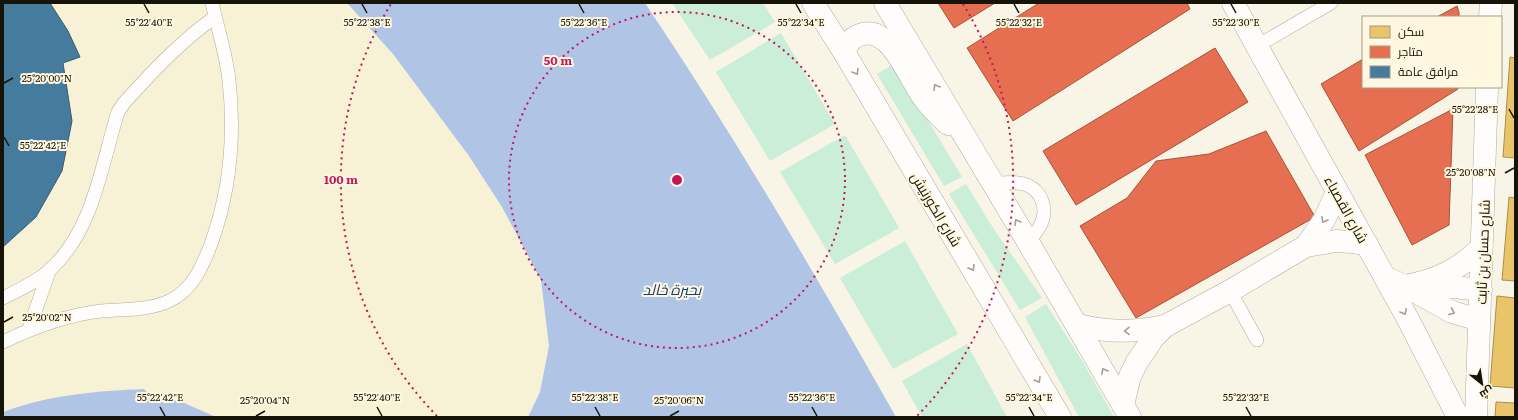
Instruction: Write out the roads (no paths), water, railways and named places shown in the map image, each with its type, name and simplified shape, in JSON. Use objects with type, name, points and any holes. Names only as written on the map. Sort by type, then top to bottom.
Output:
[{"type":"street","name":"شارع الكورنيش","points":[[813,3],[844,52],[1060,417]]},
{"type":"street","points":[[885,3],[1078,325],[1126,411]]},
{"type":"street","name":"شارع القصباء","points":[[1233,3],[1386,278],[1432,363],[1458,417]]},
{"type":"street","points":[[1490,16],[1491,3]]},
{"type":"street","points":[[844,52],[847,44],[852,38],[867,33],[882,37],[894,49],[923,98],[941,117],[965,136]]},
{"type":"street","name":"شارع حسان بن ثابت","points":[[1476,417],[1488,88]]},
{"type":"street","points":[[1306,246],[1324,220],[1337,192]]},
{"type":"street","points":[[1126,411],[1128,383],[1137,362],[1154,337],[1165,326],[1230,291],[1306,246],[1336,241],[1366,244]]},
{"type":"street","points":[[1405,286],[1422,283],[1455,270],[1482,248]]},
{"type":"street","points":[[1386,278],[1405,286],[1452,312],[1479,320]]},
{"type":"street","points":[[1405,286],[1454,287],[1481,290]]},
{"type":"street","points":[[1078,325],[1113,332],[1130,332],[1165,326]]},
{"type":"lane","points":[[202,3],[215,17]]},
{"type":"lane","points":[[3,342],[28,329],[78,315],[100,311],[148,308],[159,305],[178,296],[194,281],[200,272],[215,232],[223,202],[229,172],[231,140],[232,109],[229,78],[212,3]]},
{"type":"lane","points":[[1257,46],[1331,3]]},
{"type":"lane","points":[[3,298],[33,282],[50,269],[66,252],[88,212],[99,183],[118,112],[124,103],[181,44],[215,17]]},
{"type":"lane","points":[[993,184],[1008,182],[1027,185],[1035,190],[1041,198],[1044,206],[1044,216],[1041,225],[1028,242]]},
{"type":"lane","points":[[28,329],[50,269]]},
{"type":"lane","points":[[1230,291],[1257,340]]},
{"type":"water","name":"بحيرة خالد","points":[[347,3],[645,3],[775,208],[896,417],[528,417],[540,392],[549,346],[541,280],[502,207],[469,156],[393,54]]},
{"type":"water","points":[[144,389],[148,393],[182,402],[216,417],[3,417],[3,412],[20,406],[55,398],[108,391]]}]
